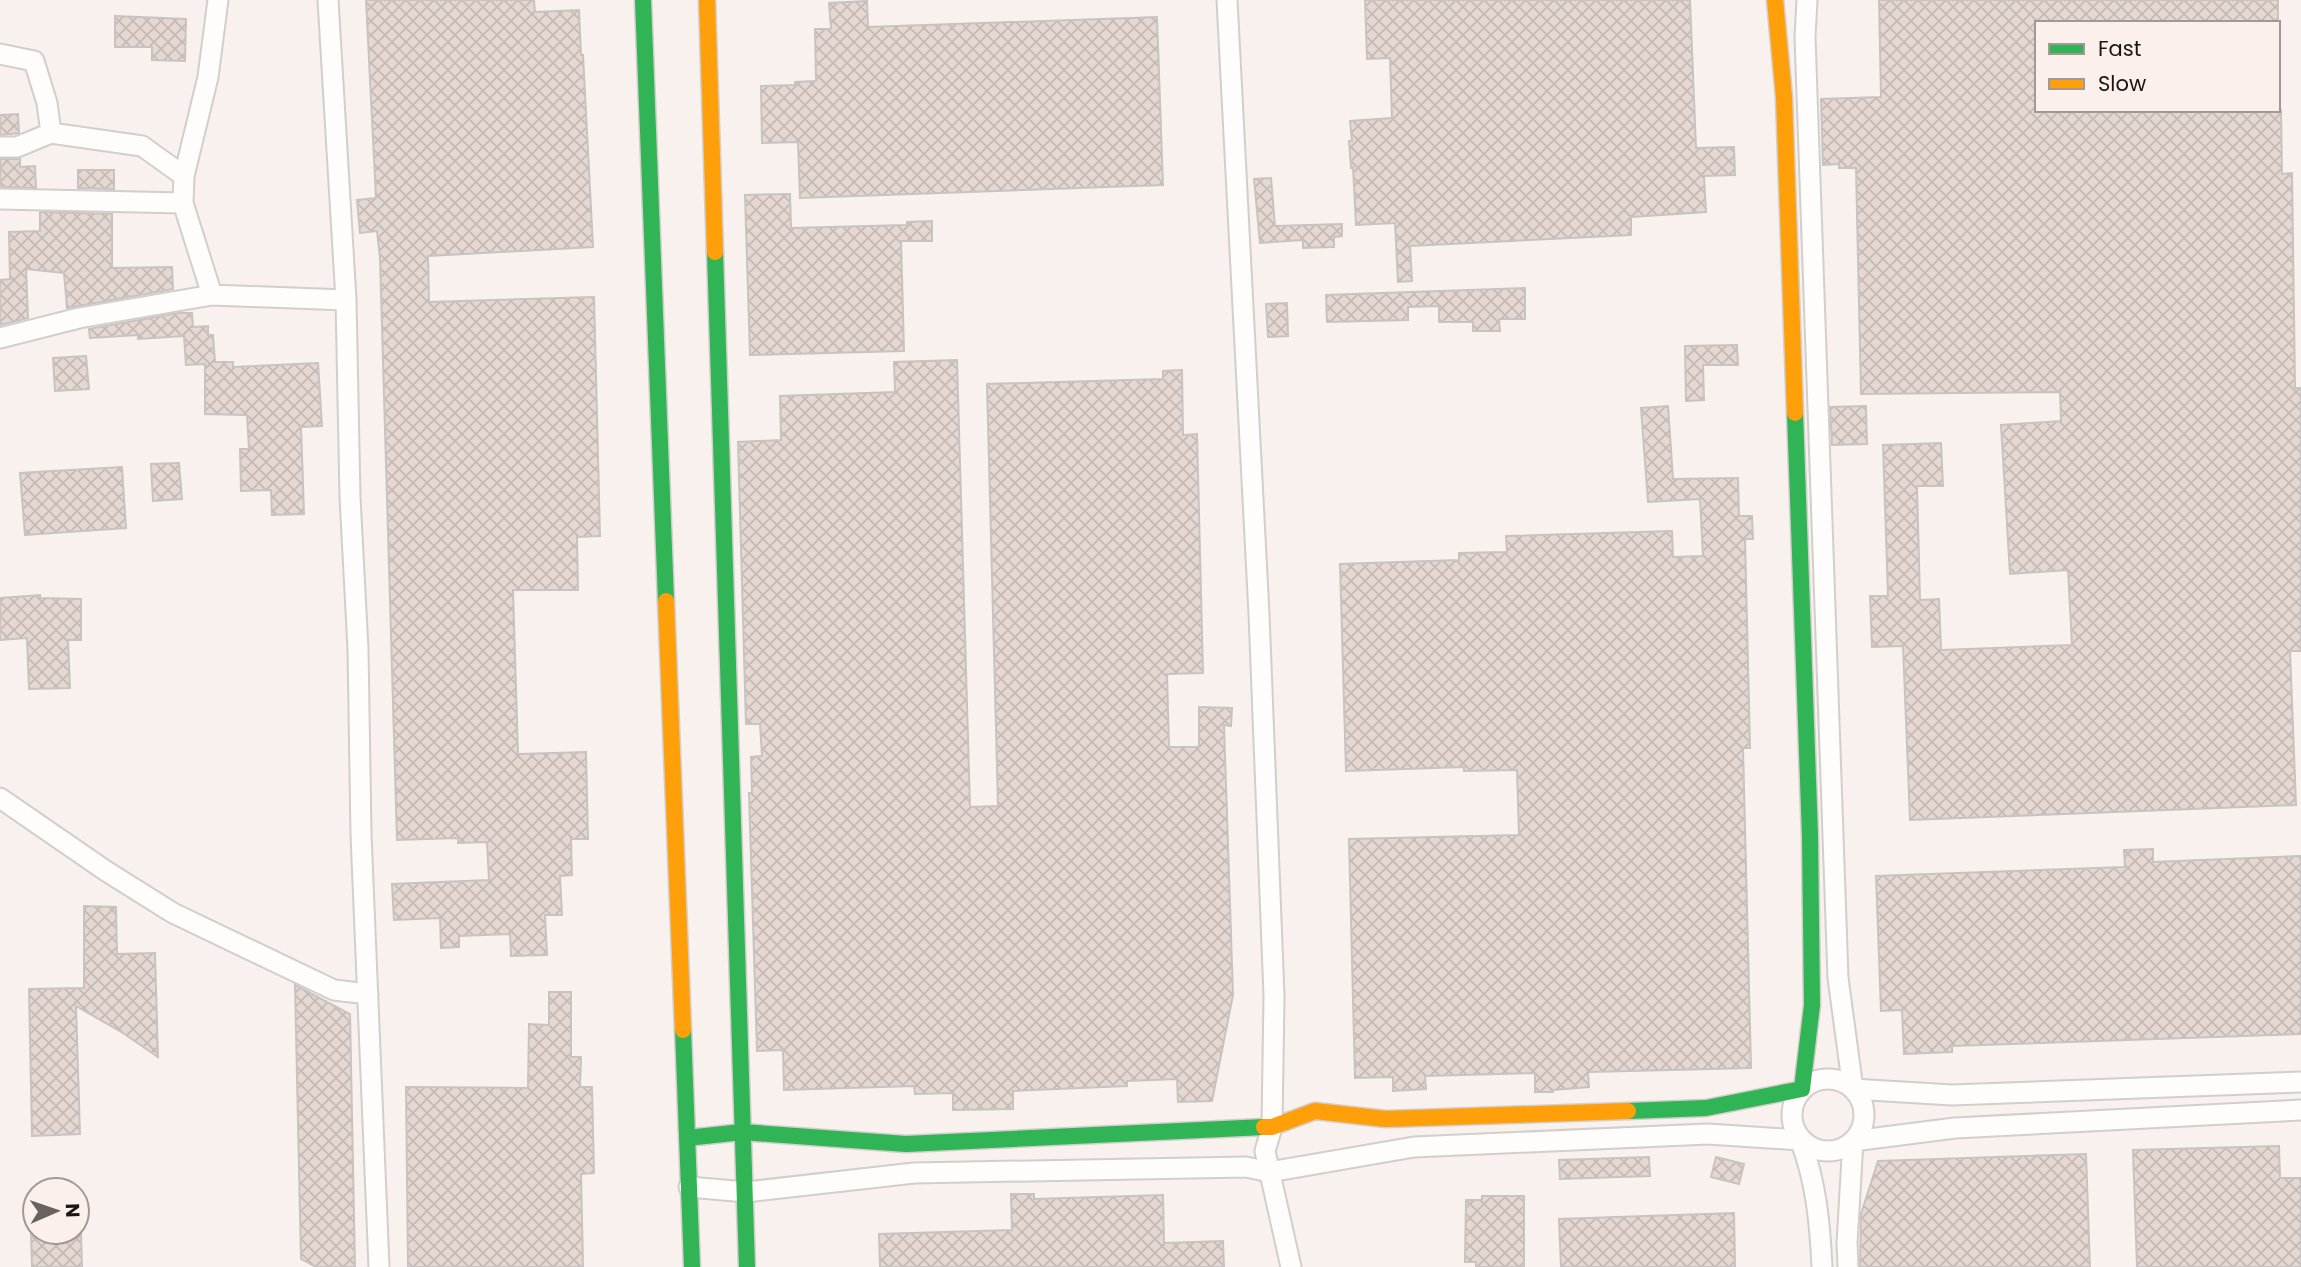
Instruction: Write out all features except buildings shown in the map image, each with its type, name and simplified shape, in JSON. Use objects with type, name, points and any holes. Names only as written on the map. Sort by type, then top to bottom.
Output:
[{"type":"street","points":[[212,295],[183,203],[184,176],[208,77],[218,0]]},
{"type":"street","points":[[328,0],[346,300],[358,649],[361,834],[379,1267]]},
{"type":"street","points":[[643,0],[692,1267]]},
{"type":"street","points":[[707,0],[747,1267]]},
{"type":"street","points":[[1227,0],[1259,614],[1274,996],[1272,1127],[1265,1151],[1291,1267]]},
{"type":"street","points":[[1775,0],[1784,97],[1788,202],[1812,1004],[1802,1089],[1795,1099],[1791,1121],[1810,1165],[1821,1236],[1822,1267]]},
{"type":"street","points":[[689,1187],[746,1192],[914,1173],[1246,1167],[1270,1172],[1414,1147],[1708,1134],[1800,1139],[1821,1152],[1833,1152],[1853,1141],[1863,1124],[1864,1112],[1853,1089],[1838,978],[1805,37],[1807,0]]},
{"type":"street","points":[[0,54],[34,61],[47,103],[51,133]]},
{"type":"street","points":[[0,147],[17,147],[51,133],[142,146],[184,176]]},
{"type":"street","points":[[0,199],[183,203]]},
{"type":"street","points":[[1788,202],[1812,202]]},
{"type":"street","points":[[0,338],[79,318],[212,295],[346,300]]},
{"type":"street","points":[[1795,407],[1819,407]]},
{"type":"street","points":[[1804,674],[1828,674]]},
{"type":"street","points":[[0,798],[106,871],[173,913],[334,990],[368,994]]},
{"type":"street","points":[[687,1138],[742,1132],[906,1144],[1272,1127],[1315,1111],[1385,1119],[1706,1108],[1802,1089],[1822,1079],[1834,1079],[1853,1089],[1952,1094],[2301,1082]]},
{"type":"street","points":[[1853,1141],[1955,1128],[2301,1110]]},
{"type":"street","points":[[1847,1267],[1853,1141]]},
{"type":"traffic: fast","points":[[643,0],[666,601]]},
{"type":"traffic: fast","points":[[715,252],[747,1267]]},
{"type":"traffic: fast","points":[[1628,1111],[1706,1108],[1802,1089],[1812,1005],[1810,836],[1795,413]]},
{"type":"traffic: fast","points":[[683,1030],[692,1267]]},
{"type":"traffic: fast","points":[[687,1138],[742,1132],[906,1144],[1264,1127]]},
{"type":"traffic: slow","points":[[707,0],[715,252]]},
{"type":"traffic: slow","points":[[1775,0],[1784,97],[1795,413]]},
{"type":"traffic: slow","points":[[666,601],[683,1030]]},
{"type":"traffic: slow","points":[[1264,1127],[1272,1127],[1315,1111],[1386,1119],[1628,1111]]}]
